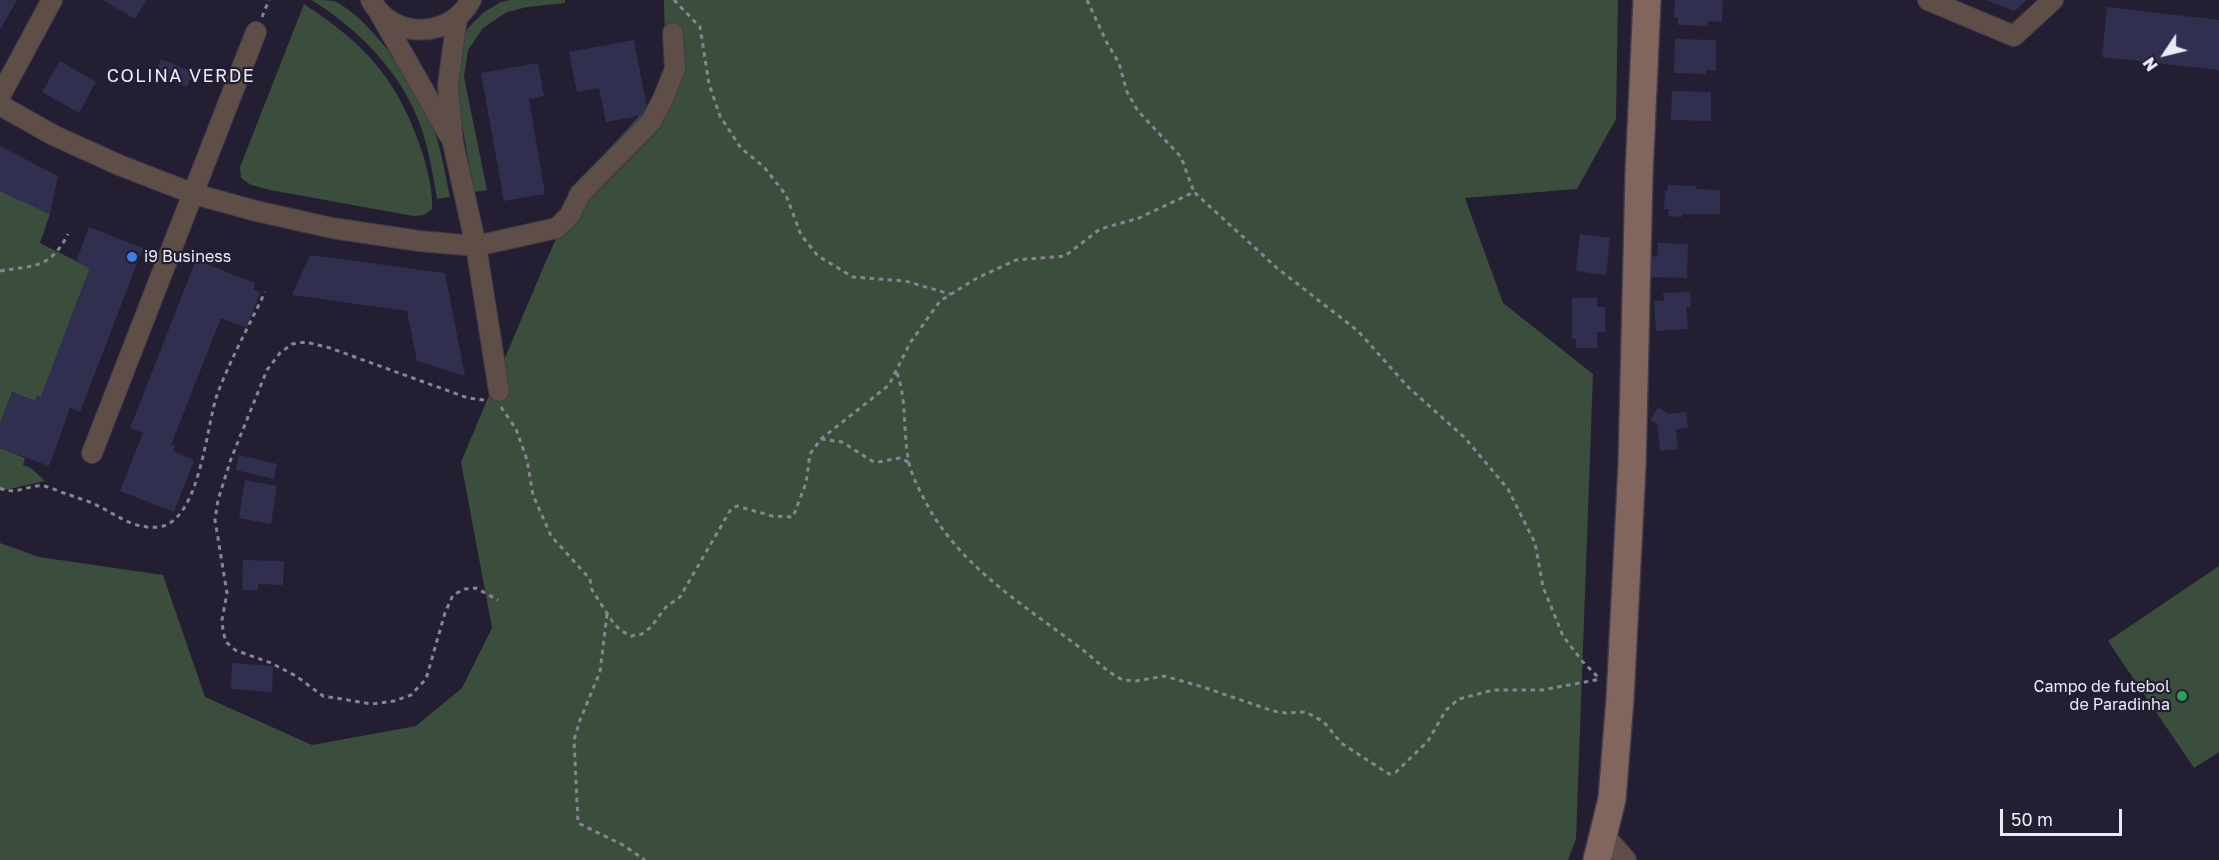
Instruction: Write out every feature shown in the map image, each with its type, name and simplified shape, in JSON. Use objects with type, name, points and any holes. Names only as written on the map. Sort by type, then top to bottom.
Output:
[{"type":"street","points":[[0,96],[52,0]]},
{"type":"street","points":[[1626,860],[1600,847],[1612,799],[1620,699],[1632,466],[1639,174],[1647,0]]},
{"type":"street","points":[[1928,0],[2014,36],[2053,0]]},
{"type":"street","points":[[375,6],[393,23],[408,29],[425,30],[442,26],[469,5]]},
{"type":"street","points":[[469,5],[448,85],[453,143],[476,246],[496,396]]},
{"type":"street","points":[[375,6],[453,143]]},
{"type":"street","points":[[92,453],[256,32]]},
{"type":"street","points":[[0,105],[53,135],[119,165],[194,194],[333,228],[419,241],[476,246],[557,228],[570,215],[580,194],[651,122],[675,69],[673,33]]},
{"type":"path","points":[[674,0],[700,27],[710,84],[720,116],[741,148],[764,167],[786,195],[801,235],[813,251],[853,277],[905,281],[950,294]]},
{"type":"path","points":[[1087,0],[1107,44],[1119,63],[1127,92],[1138,111],[1181,157],[1194,192],[1277,268],[1359,331],[1408,387],[1465,438],[1508,489],[1535,543],[1543,587],[1563,636],[1582,661],[1620,699]]},
{"type":"path","points":[[498,600],[476,588],[465,589],[453,595],[445,613],[426,679],[411,695],[394,701],[372,704],[323,696],[296,676],[271,663],[235,650],[226,642],[222,620],[227,593],[215,520],[218,500],[231,459],[267,370],[280,353],[292,344],[306,342],[330,348],[468,398],[496,396],[516,429],[527,460],[533,495],[551,536],[590,579],[592,590],[607,614],[620,630],[631,636],[642,634],[651,627],[666,608],[680,597],[696,572],[725,516],[737,506],[772,516],[793,517],[806,483],[810,454],[821,439],[889,385],[916,334],[940,301],[977,278],[1016,260],[1065,256],[1100,229],[1139,218],[1194,192]]},
{"type":"path","points":[[0,271],[39,266],[50,260],[61,248],[68,234]]},
{"type":"path","points":[[1,489],[21,491],[43,486],[93,503],[126,522],[145,528],[162,527],[172,521],[181,513],[194,488],[201,469],[217,396],[265,292]]},
{"type":"path","points":[[896,371],[903,391],[910,463],[917,484],[935,520],[972,564],[1010,597],[1117,677],[1136,681],[1164,676],[1273,711],[1306,712],[1330,727],[1341,743],[1389,774],[1396,772],[1424,745],[1433,735],[1446,710],[1459,699],[1493,690],[1542,690],[1600,680]]},
{"type":"path","points":[[821,439],[842,442],[878,462],[900,458],[910,463]]},
{"type":"path","points":[[607,614],[600,672],[574,740],[578,823],[645,860]]},
{"type":"green space","points":[[311,0],[334,1],[348,9],[378,38],[405,74],[433,126],[450,197],[437,199],[429,154],[421,127],[403,88],[377,54],[362,39],[346,24]]},
{"type":"green space","points":[[565,0],[565,3],[527,7],[507,12],[483,28],[468,50],[464,77],[487,190],[474,192],[453,75],[461,39],[468,28],[484,12],[501,2]]},
{"type":"green space","points":[[664,0],[1618,0],[1616,119],[1577,189],[1465,198],[1503,303],[1593,374],[1576,839],[1568,860],[0,860],[0,543],[39,557],[163,575],[205,697],[312,745],[416,726],[462,688],[492,628],[461,462],[584,176],[666,87]]},
{"type":"green space","points":[[304,4],[326,19],[363,51],[392,86],[404,106],[423,155],[430,182],[432,209],[424,215],[413,216],[270,190],[251,185],[241,178],[240,167]]},
{"type":"green space","points":[[0,191],[50,214],[40,243],[90,268],[41,397],[37,396],[35,401],[12,392],[0,424]]},
{"type":"green space","points":[[0,448],[25,458],[23,465],[31,468],[45,481],[0,491]]},
{"type":"green space","name":"Campo de futebol de Paradinha","points":[[2219,566],[2219,752],[2194,768],[2108,641]]},
{"type":"building","points":[[0,0],[17,0],[0,30]]},
{"type":"building","points":[[103,0],[146,0],[135,19]]},
{"type":"building","points":[[1675,0],[1723,0],[1722,22],[1708,21],[1708,26],[1678,25],[1678,18],[1674,17]]},
{"type":"building","points":[[1986,0],[2027,0],[2014,11]]},
{"type":"building","points":[[2107,7],[2219,20],[2219,70],[2102,57]]},
{"type":"building","points":[[1675,39],[1716,40],[1716,71],[1706,70],[1706,74],[1674,73]]},
{"type":"building","points":[[634,40],[648,114],[606,122],[599,88],[577,92],[569,52]]},
{"type":"building","points":[[161,59],[193,72],[187,87],[155,74]]},
{"type":"building","points":[[60,61],[96,82],[79,113],[42,92]]},
{"type":"building","points":[[538,63],[544,96],[529,99],[545,194],[504,201],[481,73]]},
{"type":"building","points":[[1672,91],[1711,92],[1711,121],[1671,120]]},
{"type":"building","points":[[0,146],[58,176],[50,214],[0,191]]},
{"type":"building","points":[[1668,185],[1720,190],[1720,214],[1668,216],[1669,209],[1664,209],[1665,191]]},
{"type":"building","points":[[89,227],[143,248],[80,412],[70,408],[49,466],[0,448],[0,424],[12,392],[35,401],[37,395],[41,397],[90,268],[76,262]]},
{"type":"building","points":[[1580,234],[1610,238],[1606,275],[1576,271]]},
{"type":"building","points":[[1658,243],[1688,244],[1687,278],[1650,277],[1651,256],[1657,257]]},
{"type":"building","points":[[310,255],[445,273],[465,376],[417,361],[407,311],[292,295]]},
{"type":"building","points":[[196,260],[255,283],[253,289],[260,292],[247,328],[221,318],[171,445],[175,446],[173,451],[194,460],[174,512],[120,491],[143,433],[130,428]]},
{"type":"building","points":[[1690,292],[1691,307],[1686,307],[1688,329],[1656,331],[1654,301],[1664,301],[1663,293]]},
{"type":"building","points":[[1572,298],[1597,298],[1597,307],[1605,307],[1605,332],[1597,332],[1597,348],[1576,348],[1576,339],[1572,339]]},
{"type":"building","points":[[1658,407],[1669,414],[1686,412],[1688,428],[1676,429],[1678,449],[1660,451],[1657,424],[1650,420]]},
{"type":"building","points":[[239,455],[277,464],[274,479],[236,470]]},
{"type":"building","points":[[245,480],[277,486],[271,524],[239,518]]},
{"type":"building","points":[[243,560],[284,561],[283,585],[258,584],[258,590],[242,590]]},
{"type":"building","points":[[232,663],[273,666],[272,692],[231,689]]},
{"type":"place","name":"i9 Business","points":[[132,257]]},
{"type":"place","name":"Campo de futebol de Paradinha","points":[[2182,696]]},
{"type":"district","name":"COLINA VERDE","points":[[181,76]]}]
